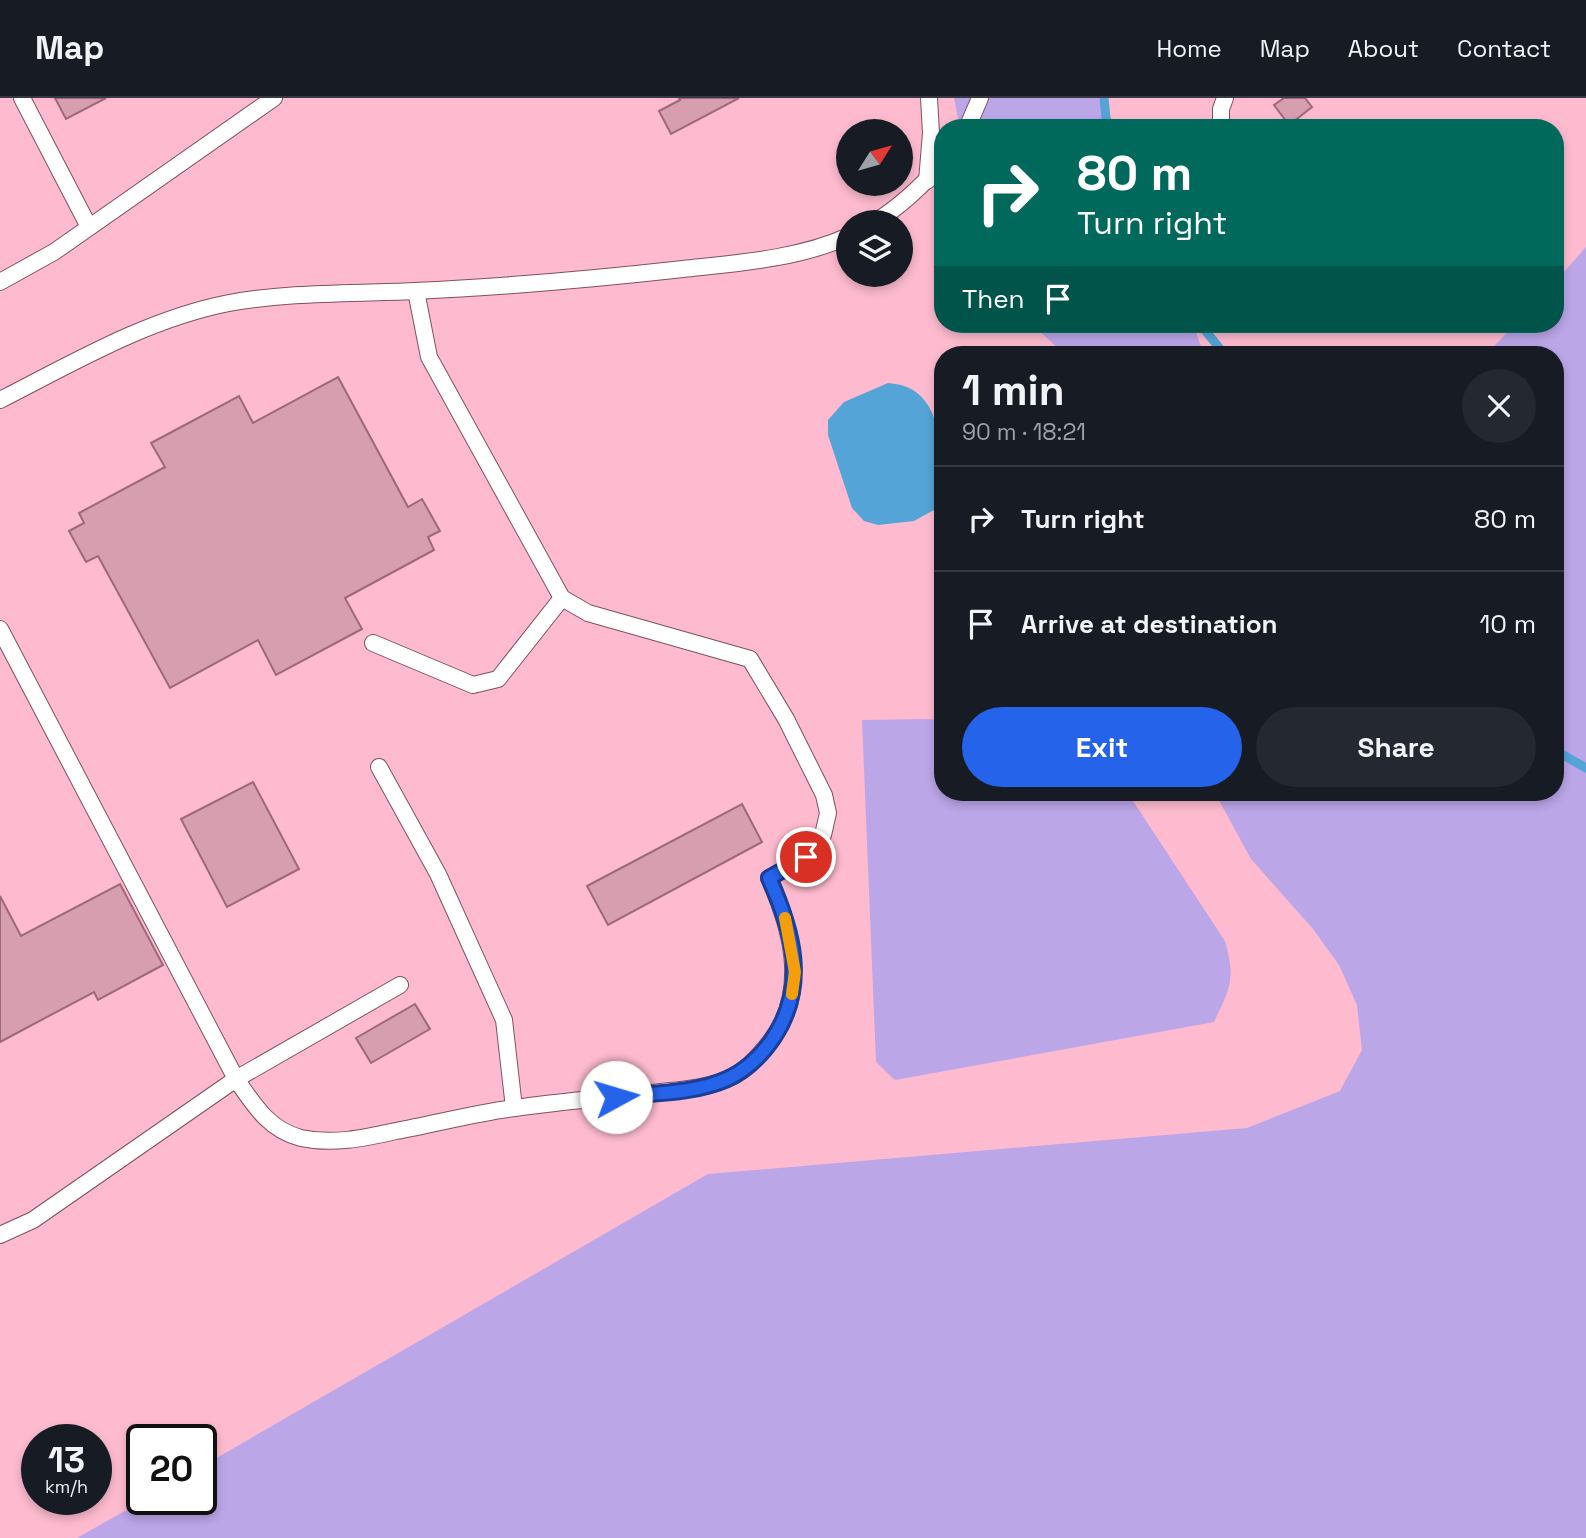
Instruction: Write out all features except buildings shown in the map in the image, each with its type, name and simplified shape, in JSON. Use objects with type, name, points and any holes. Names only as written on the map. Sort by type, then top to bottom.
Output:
[{"type":"lane","points":[[22,98],[89,227]]},
{"type":"lane","points":[[0,282],[54,252],[274,98]]},
{"type":"lane","points":[[927,181],[932,133],[929,98]]},
{"type":"lane","points":[[971,119],[980,98]]},
{"type":"lane","points":[[1221,119],[1225,98]]},
{"type":"lane","points":[[895,210],[934,173]]},
{"type":"lane","points":[[0,400],[112,343],[173,317],[228,303],[286,296],[567,282],[797,253],[836,240]]},
{"type":"lane","points":[[0,629],[236,1079],[260,1114],[282,1130],[320,1141],[350,1140],[514,1108],[693,1089],[726,1080],[751,1066],[785,1019],[795,972],[783,909],[769,878],[806,857],[824,835],[828,813],[824,795],[786,719],[750,659],[588,613],[562,598],[429,357],[416,291]]},
{"type":"lane","points":[[373,643],[473,685],[498,679],[562,598]]},
{"type":"lane","points":[[379,766],[438,874],[504,1020],[514,1108]]},
{"type":"lane","points":[[0,1235],[33,1220],[236,1079],[400,985]]},
{"type":"shaded area","points":[[0,98],[1586,98],[1586,1538],[217,1479],[217,1424],[126,1424],[126,1515],[139,1515],[100,1538],[0,1538]]},
{"type":"shaded area","points":[[954,98],[1099,98],[1112,119],[958,119]]},
{"type":"shaded area","points":[[1586,247],[1586,1538],[77,1538],[126,1510],[126,1515],[217,1515],[217,1458],[708,1174],[1247,1128],[1340,1091],[1362,1050],[1357,1005],[1339,965],[1313,929],[1251,859],[1219,801],[1564,801],[1564,346],[1494,346],[1507,333],[1564,333],[1564,272]]},
{"type":"shaded area","points":[[1042,333],[1196,333],[1201,346],[1055,346]]},
{"type":"shaded area","points":[[862,720],[934,720],[934,801],[1133,801],[1225,941],[1230,965],[1230,983],[1214,1022],[895,1080],[876,1062]]},
{"type":"water","points":[[888,383],[904,386],[918,394],[934,419],[934,510],[914,521],[878,525],[864,521],[852,508],[828,435],[828,420],[844,402]]},
{"type":"waterway","points":[[1104,98],[1106,119]]},
{"type":"waterway","points":[[1207,333],[1218,346]]},
{"type":"waterway","points":[[1564,756],[1586,768]]},
{"type":"slow traffic","points":[[785,918],[795,972],[792,994]]},
{"type":"route","points":[[616,1097],[693,1089],[726,1080],[751,1066],[770,1043],[785,1019],[795,972],[783,909],[769,878],[806,857]]}]
